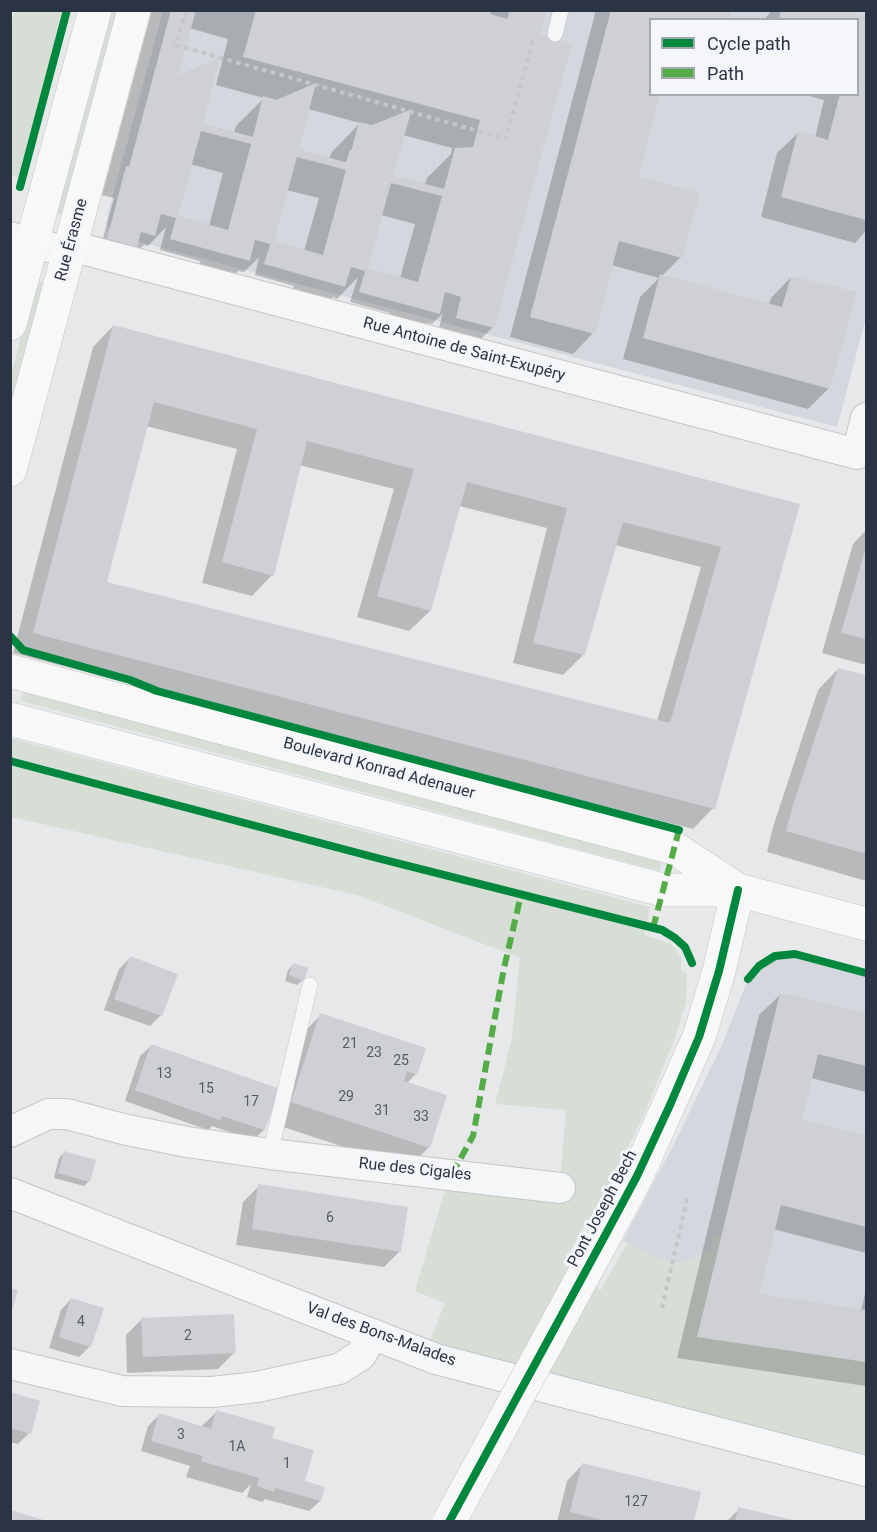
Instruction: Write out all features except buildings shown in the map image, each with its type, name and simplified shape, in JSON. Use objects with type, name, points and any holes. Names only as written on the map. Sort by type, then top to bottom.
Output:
[{"type":"main road","points":[[10,324],[22,240],[96,10]]},
{"type":"main road","name":"Rue Érasme","points":[[10,470],[134,10]]},
{"type":"main road","name":"Boulevard Konrad Adenauer","points":[[10,671],[674,848],[738,890]]},
{"type":"main road","name":"Boulevard Konrad Adenauer","points":[[10,719],[663,890],[738,890],[867,924]]},
{"type":"main road","name":"Pont Joseph Bech","points":[[449,1521],[637,1176],[699,1037],[719,971],[738,890]]},
{"type":"street","name":"Rue Antoine de Saint-Exupéry","points":[[22,240],[70,249],[857,454],[867,418]]},
{"type":"street","name":"Rue des Cigales","points":[[10,1132],[48,1114],[67,1114],[123,1129],[187,1142],[560,1188]]},
{"type":"street","points":[[10,1171],[20,1175],[76,1218]]},
{"type":"street","name":"Val des Bons-Malades","points":[[10,1193],[436,1359],[867,1471]]},
{"type":"street","points":[[10,1365],[122,1391],[212,1392],[257,1387],[339,1369],[361,1355],[373,1334]]},
{"type":"lane","points":[[555,34],[561,10]]},
{"type":"lane","points":[[270,1154],[310,985]]},
{"type":"path","points":[[186,10],[176,45],[506,139],[535,36]]},
{"type":"path","points":[[662,1308],[688,1195]]},
{"type":"shaded area","points":[[15,11],[67,11],[23,178],[10,175],[10,27]]},
{"type":"shaded area","points":[[108,11],[121,11],[63,214],[59,214],[57,212]]},
{"type":"shaded area","points":[[163,11],[866,11],[866,318],[837,427],[113,235],[106,224]]},
{"type":"shaded area","points":[[40,281],[46,283],[11,423],[11,375],[35,285]]},
{"type":"shaded area","points":[[24,689],[663,857],[660,871],[21,701]]},
{"type":"shaded area","points":[[10,738],[650,907],[644,935],[670,943],[681,957],[681,971],[687,974],[686,1002],[676,1035],[642,1119],[591,1223],[587,1221],[563,1264],[601,1290],[627,1243],[661,1260],[681,1264],[710,1251],[715,1235],[721,1236],[697,1337],[866,1362],[866,1454],[567,1381],[429,1343],[445,1303],[415,1291],[447,1183],[559,1193],[566,1110],[495,1104],[512,1038],[520,958],[357,895],[11,817]]},
{"type":"shaded area","points":[[795,954],[866,973],[866,1362],[697,1337],[715,1236],[710,1251],[681,1264],[661,1260],[623,1241],[722,1045],[748,979],[759,966],[775,956]]},
{"type":"marked path","points":[[653,928],[679,830],[676,829]]},
{"type":"marked path","points":[[452,1174],[473,1136],[504,968],[521,895]]},
{"type":"cycle path","points":[[20,187],[67,10]]},
{"type":"cycle path","points":[[10,636],[23,650],[130,680],[157,691],[679,830]]},
{"type":"cycle path","points":[[10,761],[377,858],[662,930],[685,947],[692,963]]},
{"type":"cycle path","points":[[449,1522],[637,1176],[670,1105],[699,1037],[719,971],[738,890]]},
{"type":"cycle path","points":[[748,979],[759,966],[775,956],[795,954],[866,973]]}]
